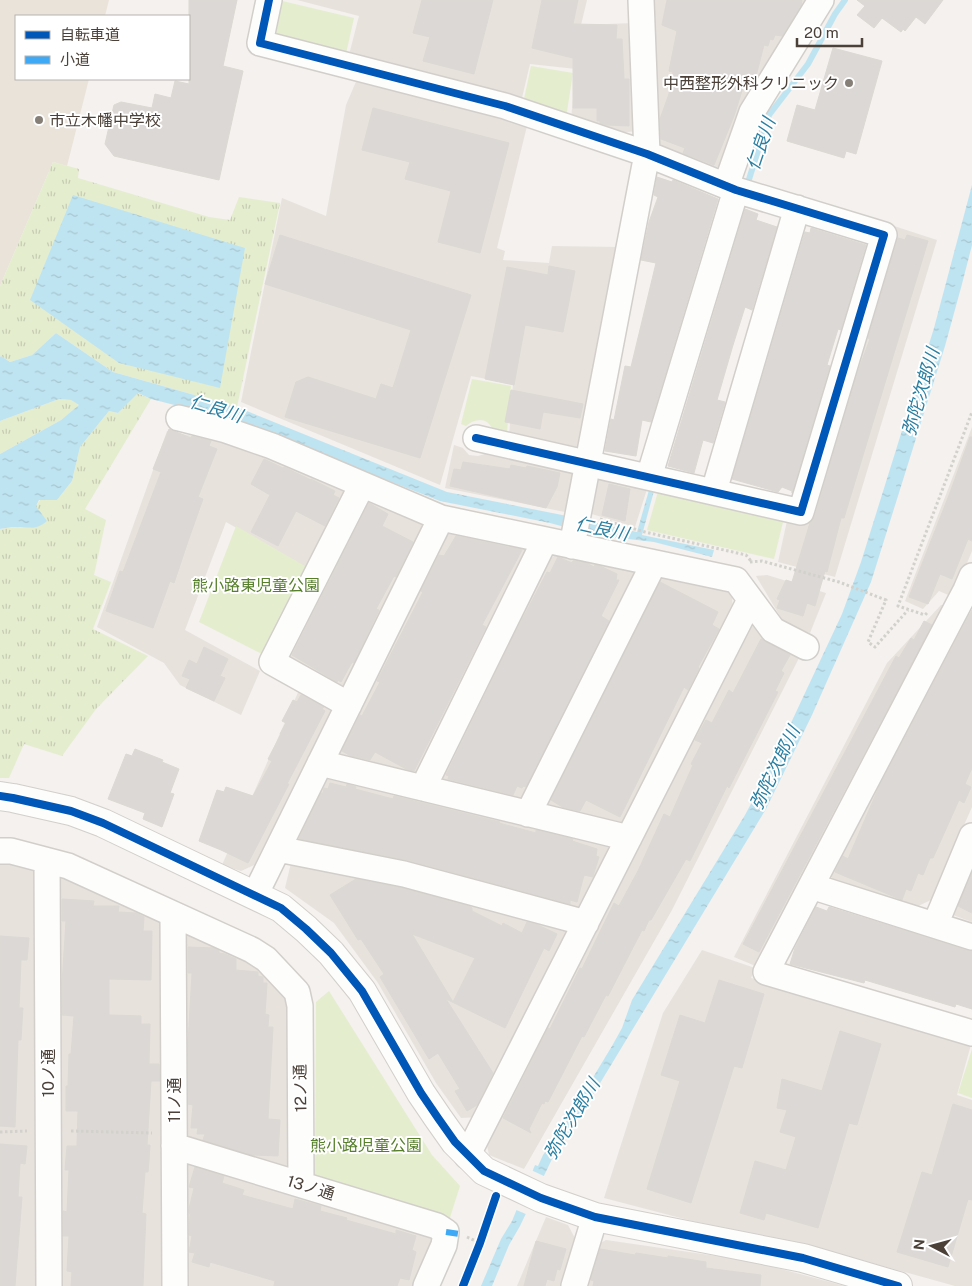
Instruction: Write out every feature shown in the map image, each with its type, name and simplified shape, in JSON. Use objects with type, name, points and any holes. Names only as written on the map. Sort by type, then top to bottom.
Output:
[{"type":"street","points":[[270,0],[260,42],[505,106],[647,154],[740,191],[884,235],[801,512],[476,438]]},
{"type":"street","points":[[575,528],[647,154],[641,0]]},
{"type":"street","points":[[657,478],[740,191],[752,112],[821,0]]},
{"type":"street","points":[[714,491],[797,208]]},
{"type":"street","points":[[179,418],[226,430],[263,443],[441,518],[545,540],[575,528],[654,563],[736,580],[773,630],[806,647]]},
{"type":"street","points":[[349,705],[272,662],[362,485]]},
{"type":"street","points":[[255,894],[441,518]]},
{"type":"street","points":[[423,788],[545,540]]},
{"type":"street","points":[[528,814],[654,563]]},
{"type":"street","points":[[967,590],[766,972],[972,1033]]},
{"type":"street","points":[[467,1156],[750,600]]},
{"type":"street","points":[[320,763],[629,838]]},
{"type":"street","points":[[0,796],[71,811],[87,817],[255,894],[281,908],[332,953],[362,991],[421,1093],[455,1142],[467,1156],[484,1170],[530,1193],[595,1217],[803,1258],[898,1286]]},
{"type":"street","points":[[935,925],[972,836]]},
{"type":"street","points":[[278,849],[404,874],[586,923]]},
{"type":"street","points":[[0,851],[11,851],[68,866],[172,914]]},
{"type":"street","name":"10ノ通","points":[[47,861],[49,1286]]},
{"type":"street","points":[[811,886],[972,937]]},
{"type":"street","name":"12ノ通","points":[[172,914],[252,950],[266,959],[298,992],[300,1006],[301,1184]]},
{"type":"street","name":"11ノ通","points":[[172,914],[174,1140],[179,1285]]},
{"type":"street","name":"13ノ通","points":[[174,1140],[301,1184],[437,1226],[446,1232],[444,1245],[426,1286]]},
{"type":"street","points":[[574,1286],[595,1217]]},
{"type":"path","points":[[967,590],[940,598],[925,616],[898,606],[972,412]]},
{"type":"path","points":[[575,528],[637,530],[746,555],[751,561]]},
{"type":"path","points":[[762,561],[839,582],[886,600],[868,642],[876,647],[908,610]]},
{"type":"path","points":[[0,1132],[49,1131],[174,1140]]},
{"type":"path","points":[[477,1251],[484,1233]]},
{"type":"shaded area","name":"市立木幡中学校","points":[[0,0],[109,0],[105,15],[15,15],[15,80],[89,80],[67,166],[53,162],[0,286]]},
{"type":"shaded area","points":[[297,0],[587,0],[581,25],[634,23],[638,131],[616,133],[571,119],[576,69],[530,64],[521,102],[349,55],[359,16]]},
{"type":"shaded area","points":[[653,0],[807,0],[721,168],[668,155],[656,139]]},
{"type":"shaded area","points":[[358,77],[528,122],[497,248],[505,251],[503,260],[549,263],[552,246],[620,247],[579,453],[509,437],[513,384],[471,376],[440,485],[241,402],[282,198],[326,216],[346,105]]},
{"type":"shaded area","points":[[894,226],[937,240],[835,577],[778,562],[787,521],[806,522]]},
{"type":"shaded area","points":[[972,427],[972,551],[953,597],[939,591],[923,609],[905,601]]},
{"type":"shaded area","points":[[167,431],[219,441],[425,517],[526,540],[534,553],[551,558],[565,549],[631,564],[637,577],[657,580],[671,572],[723,585],[732,593],[733,617],[746,625],[763,625],[800,656],[672,910],[524,1169],[489,1155],[481,1117],[461,1118],[436,1083],[378,983],[334,923],[285,888],[291,863],[263,861],[241,871],[222,865],[307,672],[282,659],[325,578],[226,522],[185,630],[260,671],[241,715],[180,685],[164,663],[97,627]]},
{"type":"shaded area","points":[[454,445],[463,448],[469,455],[478,456],[488,453],[566,462],[576,478],[570,513],[445,488]]},
{"type":"shaded area","points":[[604,474],[648,486],[635,527],[585,512],[591,487]]},
{"type":"shaded area","points":[[767,575],[826,593],[810,633],[784,623],[756,576]]},
{"type":"shaded area","points":[[941,605],[949,605],[758,967],[734,957],[887,663]]},
{"type":"shaded area","points":[[967,613],[972,615],[972,807],[931,900],[916,907],[833,880],[828,871]]},
{"type":"shaded area","points":[[972,848],[972,922],[953,915],[947,905]]},
{"type":"shaded area","points":[[0,862],[62,874],[248,960],[282,984],[290,1010],[291,1166],[436,1235],[415,1286],[0,1286]]},
{"type":"shaded area","points":[[702,950],[755,968],[751,978],[972,1041],[957,1095],[972,1100],[972,1286],[955,1286],[804,1244],[692,1221],[604,1198],[663,1013]]},
{"type":"shaded area","points":[[546,1217],[568,1225],[578,1244],[566,1286],[517,1286]]},
{"type":"shaded area","points":[[606,1240],[751,1261],[845,1286],[589,1286],[586,1281],[595,1246]]},
{"type":"green space","points":[[278,0],[354,18],[345,58],[280,40],[272,26]]},
{"type":"green space","points":[[531,66],[573,73],[566,118],[529,108],[524,99]]},
{"type":"green space","points":[[53,162],[79,169],[78,178],[209,217],[230,220],[239,197],[280,203],[237,407],[113,372],[56,333],[32,355],[10,362],[0,357],[0,286]]},
{"type":"green space","points":[[472,379],[511,386],[507,432],[492,429],[488,422],[481,420],[473,421],[466,426],[461,424]]},
{"type":"green space","points":[[137,393],[151,399],[85,509],[106,520],[94,575],[111,582],[93,629],[148,656],[96,709],[62,756],[24,744],[9,778],[0,778],[0,529],[31,528],[36,506],[40,500],[57,500],[72,481],[80,447],[109,411],[118,413]]},
{"type":"green space","points":[[59,399],[71,400],[80,405],[61,420],[0,454],[0,421]]},
{"type":"green space","points":[[659,488],[784,518],[774,559],[647,530]]},
{"type":"green space","name":"熊小路東児童公園","points":[[236,526],[310,569],[264,655],[199,622]]},
{"type":"green space","name":"熊小路児童公園","points":[[329,991],[432,1155],[460,1186],[447,1227],[315,1180],[316,1002]]},
{"type":"green space","points":[[972,1049],[972,1098],[958,1093]]},
{"type":"water","name":"弥陀次郎川","points":[[972,185],[972,245],[945,346],[871,582],[812,715],[766,809],[562,1146],[552,1159],[509,1245],[492,1286],[481,1286],[501,1239],[512,1221],[535,1165],[538,1166],[543,1155],[560,1132],[612,1046],[622,1028],[632,1000],[745,815],[768,772],[842,614],[861,562],[934,328]]},
{"type":"water","points":[[73,195],[245,248],[220,388],[119,363],[30,300]]},
{"type":"water","points":[[56,333],[113,372],[237,407],[447,492],[637,532],[649,490],[654,491],[642,535],[714,550],[712,557],[654,542],[594,535],[550,523],[440,501],[237,421],[151,399],[138,393],[118,413],[109,411],[80,447],[72,481],[57,500],[39,500],[36,506],[47,521],[36,527],[0,529],[0,454],[61,420],[79,405],[71,400],[59,399],[0,421],[0,357],[10,362],[32,355]]},
{"type":"pier","points":[[531,1170],[546,1177],[528,1215],[514,1209]]},
{"type":"building","points":[[189,0],[237,0],[223,66],[243,71],[219,180],[114,156],[105,144],[114,105],[121,102],[152,108],[155,94],[171,98],[175,81],[189,84]]},
{"type":"building","points":[[422,0],[493,0],[474,74],[423,61],[430,37],[413,33]]},
{"type":"building","points":[[542,0],[578,0],[573,24],[617,25],[616,39],[622,39],[624,79],[629,79],[629,126],[600,123],[600,121],[597,121],[597,108],[573,108],[573,58],[532,48]]},
{"type":"building","points":[[667,0],[802,0],[801,6],[782,36],[775,35],[773,40],[770,39],[768,46],[764,45],[755,80],[746,78],[734,116],[714,165],[683,153],[685,148],[661,139],[660,119],[669,94],[673,72],[669,71],[677,31],[662,25]]},
{"type":"building","points":[[857,0],[943,0],[925,24],[916,17],[905,31],[903,29],[901,32],[882,18],[874,28],[857,15],[865,6]]},
{"type":"building","name":"中西整形外科クリニック","points":[[833,48],[882,61],[856,154],[846,151],[844,158],[787,141],[797,105],[815,110]]},
{"type":"building","points":[[373,108],[509,143],[480,253],[438,242],[451,191],[405,179],[410,162],[362,150]]},
{"type":"building","points":[[657,177],[672,182],[673,180],[718,199],[651,422],[642,420],[636,456],[605,451],[611,419],[614,420],[625,366],[631,367],[656,263],[641,260],[649,222],[658,197],[654,195]]},
{"type":"building","points":[[745,209],[758,214],[756,220],[777,227],[752,310],[745,307],[733,345],[717,400],[725,402],[713,443],[703,440],[694,473],[668,466]]},
{"type":"building","points":[[811,228],[866,245],[841,330],[838,329],[827,365],[830,366],[792,493],[792,491],[782,487],[778,492],[732,479],[805,232],[810,233]]},
{"type":"building","points":[[280,235],[471,295],[420,458],[285,417],[296,382],[308,377],[376,399],[381,384],[393,388],[411,330],[265,284]]},
{"type":"building","points":[[907,235],[928,241],[844,518],[841,518],[827,572],[825,571],[815,606],[807,603],[803,616],[777,608],[780,600],[777,599],[786,580],[792,582],[810,523],[815,516],[857,374],[870,339],[868,338],[898,238],[905,240]]},
{"type":"building","points":[[549,266],[575,271],[563,332],[525,325],[514,385],[485,379],[507,267],[548,275]]},
{"type":"building","points":[[511,390],[583,404],[580,418],[543,412],[540,429],[505,422]]},
{"type":"building","points":[[169,429],[191,438],[192,436],[211,441],[209,446],[217,449],[198,497],[203,499],[174,583],[170,581],[153,628],[106,611],[120,571],[123,572],[161,472],[153,469]]},
{"type":"building","points":[[970,437],[972,437],[972,541],[968,539],[952,579],[940,574],[928,604],[909,597]]},
{"type":"building","points":[[264,459],[335,491],[333,495],[339,498],[325,526],[296,511],[278,546],[251,532],[270,495],[251,484]]},
{"type":"building","points":[[463,462],[510,469],[511,465],[526,468],[527,466],[560,473],[557,487],[546,508],[450,486],[454,469],[461,470]]},
{"type":"building","points":[[609,484],[630,489],[625,521],[602,515]]},
{"type":"building","points":[[369,503],[388,514],[382,526],[413,542],[396,577],[394,576],[376,609],[379,610],[354,663],[352,662],[341,682],[338,680],[337,682],[292,655]]},
{"type":"building","points":[[456,536],[522,550],[482,625],[486,627],[414,771],[408,770],[375,752],[370,760],[351,756],[342,751],[360,715],[362,716],[380,682],[377,681],[423,592],[421,591],[439,555],[444,556]]},
{"type":"building","points":[[558,557],[572,563],[573,561],[587,563],[594,567],[595,565],[600,566],[617,574],[616,580],[619,580],[601,616],[609,621],[526,787],[517,786],[513,795],[448,779],[449,776],[446,775],[511,641],[547,572],[550,573]]},
{"type":"building","points":[[660,582],[718,612],[712,625],[719,629],[698,667],[688,690],[684,687],[620,817],[586,800],[580,811],[564,808],[551,800]]},
{"type":"building","points":[[972,610],[972,768],[965,784],[971,787],[964,803],[959,800],[933,858],[930,858],[923,875],[918,873],[911,891],[906,889],[902,900],[835,872],[843,856],[848,859],[879,787]]},
{"type":"building","points":[[924,621],[932,625],[759,952],[743,944],[896,656],[899,658],[911,638],[914,640]]},
{"type":"building","points":[[761,639],[790,655],[781,671],[784,673],[775,691],[778,692],[729,788],[727,786],[690,861],[686,859],[651,920],[649,920],[644,931],[642,930],[608,996],[606,995],[584,1037],[582,1036],[548,1102],[542,1103],[529,1129],[531,1133],[503,1118],[548,1028],[550,1029],[580,968],[582,969],[614,903],[619,906],[638,871],[664,814],[670,817],[693,765],[691,764],[702,743],[695,740],[706,720],[712,723],[729,690],[733,693]]},
{"type":"building","points":[[204,647],[228,659],[220,676],[225,678],[214,701],[186,688],[190,679],[182,676],[189,660],[197,664]]},
{"type":"building","points":[[301,695],[324,707],[322,709],[325,711],[248,863],[199,841],[217,790],[224,792],[226,787],[253,796],[272,761],[268,759],[286,723],[282,721],[293,700],[297,702]]},
{"type":"building","points":[[135,749],[163,760],[162,762],[179,769],[170,793],[174,794],[162,827],[143,819],[145,813],[108,799],[126,754],[132,756]]},
{"type":"building","points":[[330,783],[346,787],[347,784],[356,787],[355,789],[393,799],[394,796],[500,822],[536,833],[536,830],[573,839],[572,841],[597,849],[596,856],[599,857],[593,877],[584,875],[577,902],[570,900],[570,904],[408,860],[299,839],[321,793],[323,793],[324,788],[328,789]]},
{"type":"building","points":[[972,873],[972,913],[958,906]]},
{"type":"building","points":[[356,879],[401,888],[469,906],[472,908],[472,911],[502,926],[503,923],[522,933],[527,922],[557,934],[549,951],[544,948],[505,1028],[446,999],[493,1073],[477,1105],[467,1111],[455,1091],[460,1089],[438,1053],[429,1059],[380,977],[384,974],[361,939],[358,940],[330,895]],"holes":[[[412,934],[475,958],[453,1002]]]},
{"type":"building","points":[[62,899],[94,901],[93,906],[119,906],[118,912],[136,913],[144,917],[143,931],[152,931],[151,980],[109,979],[109,1015],[141,1016],[141,1024],[150,1024],[149,1064],[159,1064],[160,1081],[151,1081],[147,1145],[150,1145],[149,1161],[148,1172],[145,1172],[142,1213],[146,1214],[143,1286],[71,1286],[72,1272],[67,1271],[69,1236],[63,1236],[63,1211],[67,1212],[69,1170],[65,1170],[67,1146],[77,1146],[78,1111],[66,1111],[66,1086],[68,1086],[69,1054],[71,1054],[74,1016],[62,1015],[66,921],[62,921]]},
{"type":"building","points":[[816,907],[827,911],[829,907],[972,951],[972,1009],[956,1004],[955,1007],[865,980],[864,983],[790,964],[795,948]]},
{"type":"building","points":[[0,936],[29,938],[27,960],[21,960],[19,1008],[23,1008],[21,1040],[18,1040],[15,1127],[0,1126]]},
{"type":"building","points":[[188,947],[214,948],[219,953],[236,959],[236,970],[258,972],[258,976],[263,977],[263,983],[267,983],[265,1014],[269,1015],[268,1027],[273,1027],[268,1119],[280,1120],[278,1156],[252,1155],[203,1140],[205,1134],[197,1134],[198,1128],[191,1128],[193,1105],[188,1104],[188,1043],[192,973],[188,973]]},
{"type":"building","points":[[719,980],[764,994],[742,1068],[734,1066],[691,1203],[647,1189],[680,1081],[661,1075],[680,1015],[705,1023]]},
{"type":"building","points":[[840,1031],[881,1044],[857,1125],[849,1123],[818,1228],[766,1213],[764,1220],[740,1213],[755,1161],[786,1170],[796,1137],[780,1132],[787,1110],[777,1108],[782,1079],[822,1091]]},
{"type":"building","points":[[953,1104],[972,1110],[972,1200],[968,1199],[948,1267],[897,1252],[922,1172],[932,1175]]},
{"type":"building","points":[[0,1144],[27,1146],[25,1164],[20,1163],[18,1197],[22,1197],[15,1286],[0,1286]]},
{"type":"building","points":[[195,1167],[224,1176],[222,1183],[244,1190],[242,1195],[293,1209],[295,1199],[321,1206],[320,1211],[347,1218],[346,1220],[396,1234],[396,1230],[416,1236],[412,1250],[416,1252],[409,1280],[400,1278],[397,1286],[274,1286],[275,1281],[210,1262],[209,1267],[192,1262],[195,1253],[189,1252],[192,1236],[189,1235],[189,1209],[194,1188],[189,1187]]},
{"type":"building","points":[[536,1241],[566,1249],[560,1270],[557,1269],[554,1281],[547,1279],[545,1286],[524,1286]]},
{"type":"building","points":[[600,1249],[635,1255],[636,1253],[668,1258],[668,1256],[706,1262],[706,1268],[761,1275],[760,1286],[593,1286],[594,1281],[591,1279]]},
{"type":"waterway","name":"仁良川","points":[[746,189],[769,115],[808,64],[835,14],[845,0]]},
{"type":"marked path","points":[[446,1232],[459,1234]]},
{"type":"cycle path","points":[[269,0],[260,43],[505,106],[647,154],[736,190],[884,235],[801,512],[476,438]]},
{"type":"cycle path","points":[[0,796],[71,811],[103,823],[281,908],[331,953],[362,991],[421,1093],[455,1142],[484,1171],[541,1198],[595,1217],[803,1258],[898,1286]]},
{"type":"cycle path","points":[[463,1286],[496,1196]]},
{"type":"place","name":"中西整形外科クリニック","points":[[849,83]]},
{"type":"place","name":"市立木幡中学校","points":[[39,120]]}]
